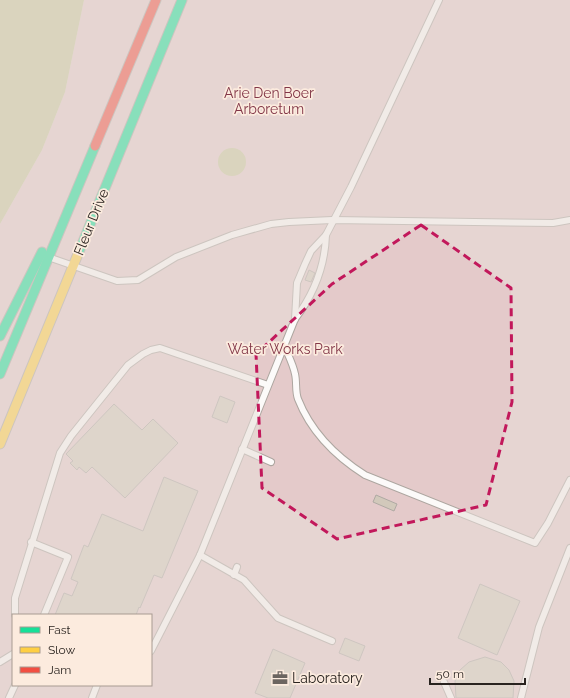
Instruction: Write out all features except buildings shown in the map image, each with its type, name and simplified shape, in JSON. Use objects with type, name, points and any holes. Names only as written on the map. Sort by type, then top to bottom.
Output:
[{"type":"main road","name":"Fleur Drive","points":[[0,374],[156,0]]},
{"type":"main road","name":"Fleur Drive","points":[[0,444],[182,0]]},
{"type":"main road","points":[[0,336],[93,150]]},
{"type":"lane","points":[[295,319],[297,283],[311,251],[326,235],[332,220],[351,187],[439,0]]},
{"type":"lane","points":[[48,256],[117,281],[138,280],[176,257],[232,235],[277,223],[332,220],[553,223],[570,220]]},
{"type":"lane","points":[[152,649],[200,555],[295,319],[306,304],[321,271],[326,255],[326,235]]},
{"type":"lane","points":[[284,345],[295,375],[298,398],[309,421],[328,447],[348,464],[365,474],[535,543],[548,523],[570,480]]},
{"type":"lane","points":[[15,614],[15,598],[56,463],[67,442],[128,366],[143,354],[160,348],[268,385]]},
{"type":"lane","points":[[242,449],[271,462]]},
{"type":"lane","points":[[31,542],[68,556],[44,614]]},
{"type":"lane","points":[[521,698],[539,627],[570,548]]},
{"type":"lane","points":[[200,555],[244,580],[278,618],[332,641]]},
{"type":"lane","points":[[234,575],[237,567]]},
{"type":"lane","points":[[0,662],[12,655]]},
{"type":"lane","points":[[444,682],[451,698]]},
{"type":"lane","points":[[9,698],[15,686]]},
{"type":"lane","points":[[92,698],[97,686]]},
{"type":"highlighted area","points":[[421,225],[511,288],[512,402],[486,505],[337,539],[262,488],[256,354],[332,284]]},
{"type":"green space","name":"Water Works Park","points":[[84,0],[570,0],[570,698],[0,698],[0,224],[42,150],[65,92]]},
{"type":"shaded area","points":[[0,0],[84,0],[65,92],[42,150],[0,224]]},
{"type":"shaded area","points":[[232,148],[242,152],[246,162],[242,172],[232,176],[222,172],[218,162],[222,152]]},
{"type":"traffic: fast","points":[[78,254],[182,0]]},
{"type":"traffic: fast","points":[[0,374],[95,146]]},
{"type":"traffic: fast","points":[[0,336],[42,252]]},
{"type":"traffic: slow","points":[[0,444],[78,254]]},
{"type":"traffic: jam","points":[[95,146],[156,0]]},
{"type":"place","name":"Laboratory","points":[[280,678]]},
{"type":"park label","name":"Arie Den Boer Arboretum","points":[[269,102]]}]
